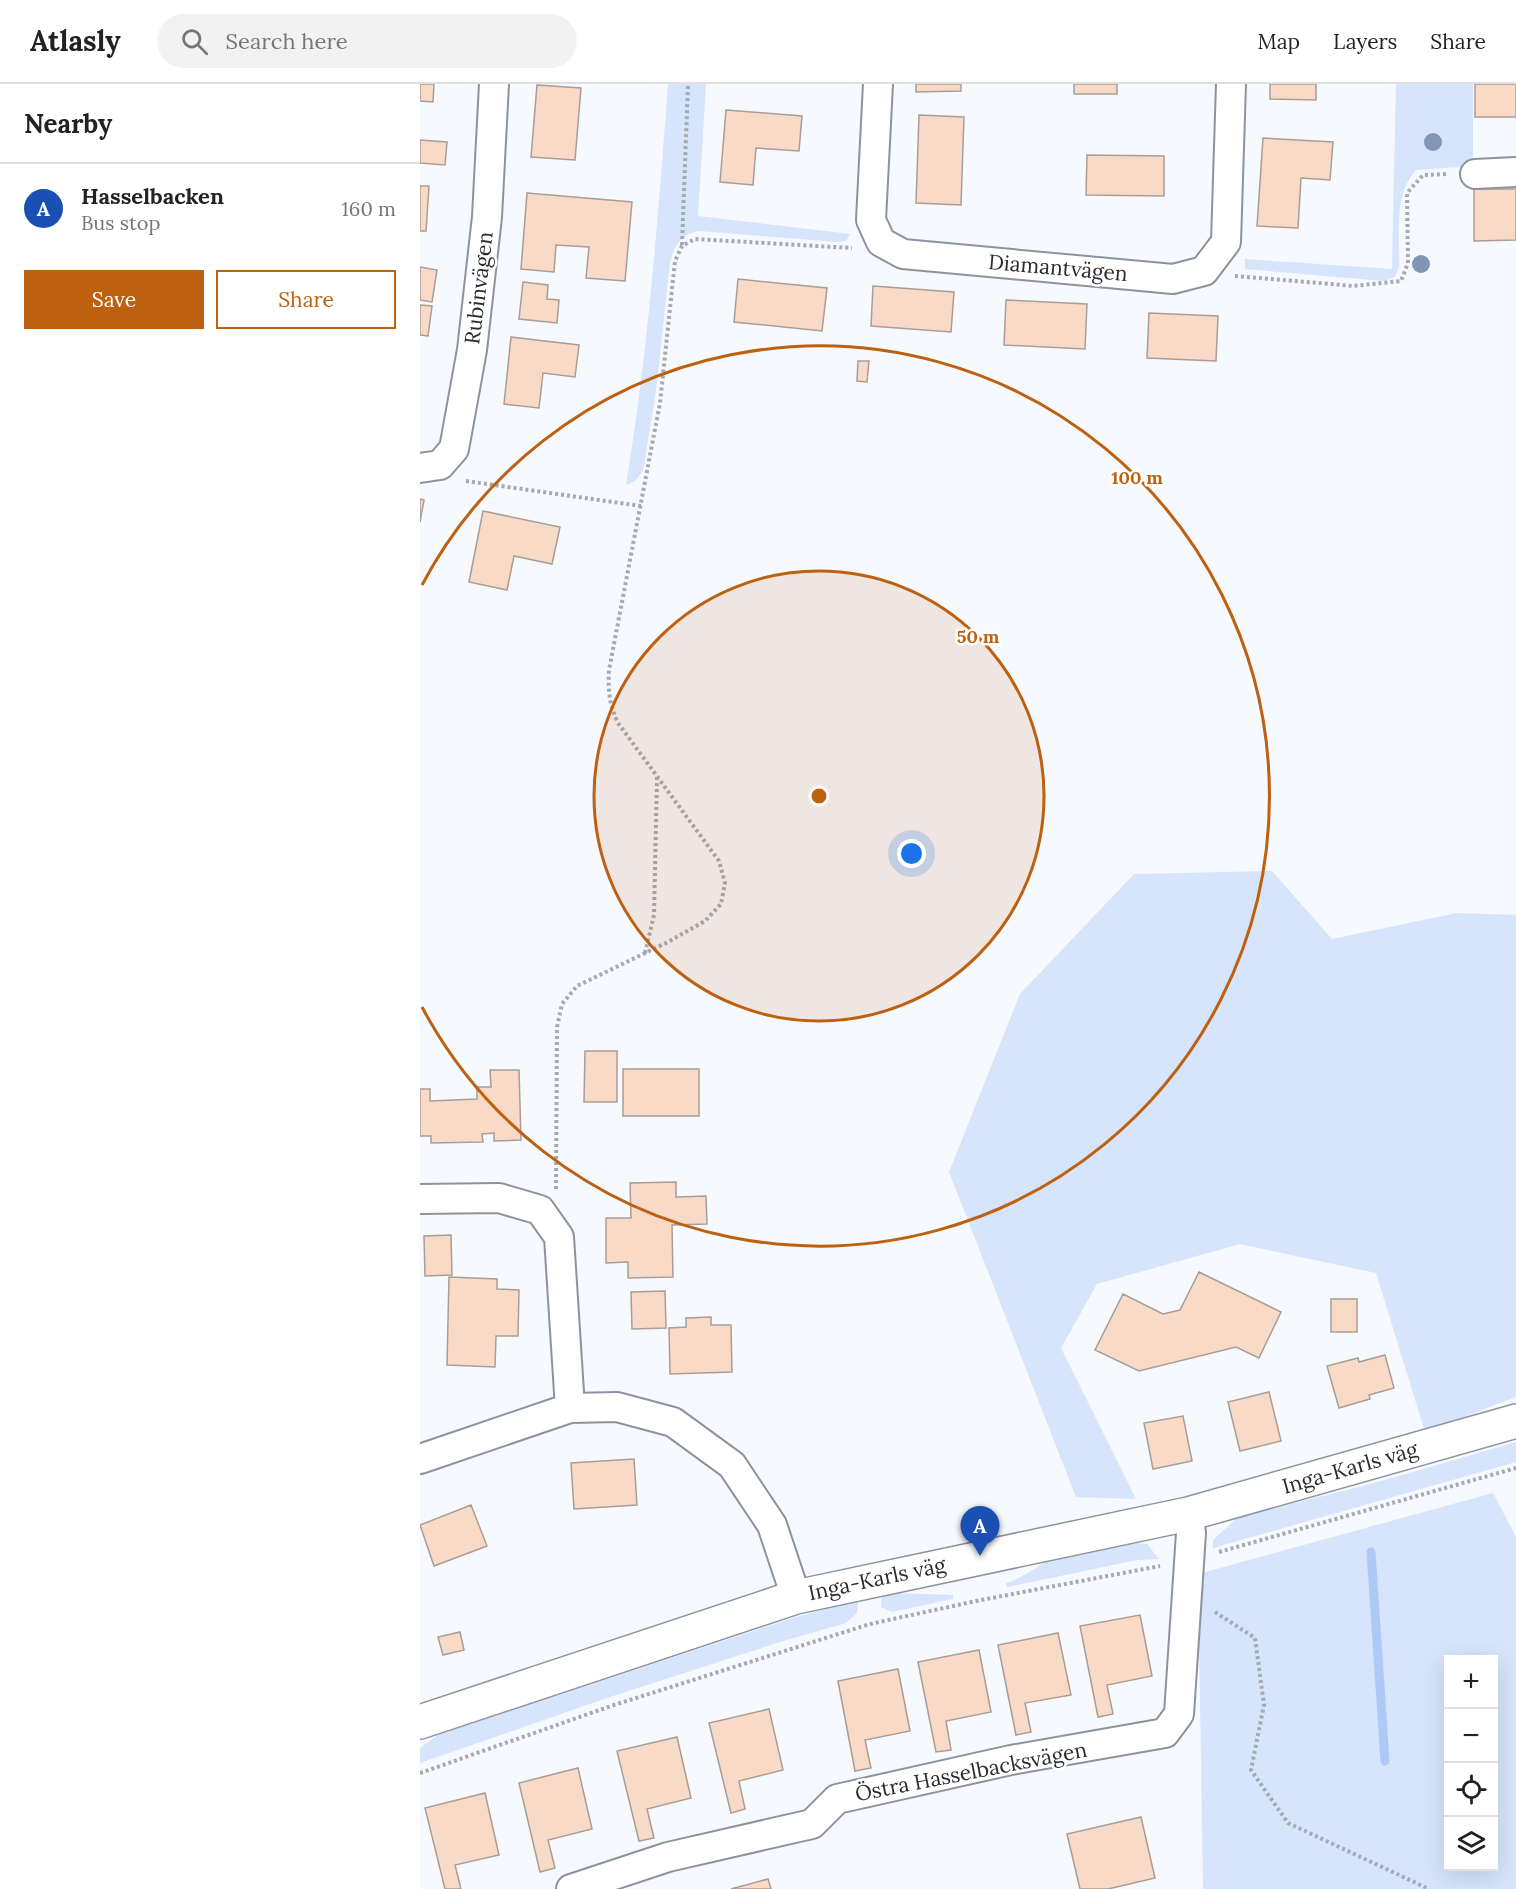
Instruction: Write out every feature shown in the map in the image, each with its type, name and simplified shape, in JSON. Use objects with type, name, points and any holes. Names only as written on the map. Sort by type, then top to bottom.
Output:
[{"type":"street","name":"Rubinvägen","points":[[420,468],[440,465],[454,449],[472,350],[487,217],[494,84]]},
{"type":"street","name":"Diamantvägen","points":[[878,84],[871,220],[881,242],[903,254],[1173,279],[1204,271],[1226,242],[1231,84]]},
{"type":"street","points":[[1475,174],[1516,172]]},
{"type":"street","points":[[420,1199],[499,1198],[540,1210],[559,1237],[570,1408]]},
{"type":"street","points":[[420,1459],[570,1408],[617,1407],[674,1422],[732,1465],[772,1525],[796,1597]]},
{"type":"street","name":"Inga-Karls väg","points":[[420,1722],[796,1597],[1188,1514],[1516,1421]]},
{"type":"street","name":"Östra Hasselbacksvägen","points":[[571,1889],[668,1857],[812,1824],[837,1799],[1011,1760],[1165,1733],[1179,1714],[1191,1533],[1188,1514]]},
{"type":"path","points":[[540,1210],[558,1186],[557,1027],[562,1004],[577,986],[705,921],[721,904],[724,883],[719,861],[618,723],[609,704],[608,692],[609,670],[660,403],[675,261],[682,246],[688,84]]},
{"type":"path","points":[[1235,276],[1353,286],[1401,281],[1408,263],[1407,193],[1423,175],[1475,174]]},
{"type":"path","points":[[682,246],[695,239],[858,248]]},
{"type":"path","points":[[456,479],[640,506]]},
{"type":"path","points":[[645,953],[654,915],[657,777]]},
{"type":"path","points":[[420,1773],[614,1705],[870,1624],[976,1601],[1189,1561],[1516,1468]]},
{"type":"path","points":[[1186,1593],[1255,1638],[1264,1705],[1251,1770],[1288,1823],[1429,1889]]},
{"type":"shaded area","points":[[668,84],[706,84],[698,216],[850,234],[846,241],[837,242],[700,231],[683,237],[674,250],[670,262],[656,391],[643,471],[635,481],[626,485],[646,335]]},
{"type":"shaded area","points":[[1396,84],[1473,84],[1473,166],[1416,170],[1404,191],[1401,203],[1399,267],[1395,277],[1383,281],[1245,269],[1245,259],[1392,269]]},
{"type":"shaded area","points":[[1272,871],[1332,939],[1457,913],[1516,915],[1516,1397],[1425,1432],[1376,1273],[1240,1244],[1097,1284],[1061,1348],[1136,1499],[1076,1497],[949,1172],[1020,994],[1134,874]]},
{"type":"shaded area","points":[[1516,1442],[1516,1462],[1213,1548],[1213,1540],[1237,1518],[1378,1482]]},
{"type":"shaded area","points":[[1493,1493],[1516,1537],[1516,1889],[1203,1889],[1198,1574]]},
{"type":"shaded area","points":[[1127,1542],[1147,1544],[1159,1559],[1137,1560],[1007,1587],[1006,1583],[1059,1556]]},
{"type":"shaded area","points":[[894,1593],[953,1595],[953,1599],[892,1612],[881,1607],[882,1596]]},
{"type":"shaded area","points":[[858,1600],[857,1613],[846,1623],[607,1698],[420,1763],[420,1748],[439,1734],[796,1617]]},
{"type":"building","points":[[420,84],[434,84],[433,102],[420,101]]},
{"type":"building","points":[[916,84],[961,84],[961,91],[916,92]]},
{"type":"building","points":[[1074,84],[1117,84],[1117,94],[1074,94]]},
{"type":"building","points":[[1270,84],[1316,84],[1316,100],[1270,99]]},
{"type":"building","points":[[1475,84],[1516,84],[1516,117],[1475,117]]},
{"type":"building","points":[[537,85],[581,88],[575,160],[531,157]]},
{"type":"building","points":[[726,110],[802,116],[799,151],[756,148],[753,185],[720,182]]},
{"type":"building","points":[[919,115],[964,117],[961,205],[916,203]]},
{"type":"building","points":[[1263,138],[1333,142],[1330,180],[1301,178],[1298,228],[1257,226]]},
{"type":"building","points":[[420,140],[447,142],[445,165],[420,163]]},
{"type":"building","points":[[1087,155],[1164,156],[1164,196],[1086,195]]},
{"type":"building","points":[[420,186],[429,186],[426,231],[420,231]]},
{"type":"building","points":[[1474,189],[1516,189],[1516,240],[1474,241]]},
{"type":"building","points":[[527,193],[632,202],[625,281],[586,278],[589,247],[556,245],[554,272],[521,269]]},
{"type":"building","points":[[420,267],[437,270],[432,302],[420,300]]},
{"type":"building","points":[[738,279],[827,288],[822,331],[734,322]]},
{"type":"building","points":[[523,282],[548,285],[547,299],[559,300],[557,323],[519,319]]},
{"type":"building","points":[[873,286],[954,292],[951,332],[871,326]]},
{"type":"building","points":[[1006,300],[1087,304],[1085,349],[1004,345]]},
{"type":"building","points":[[420,305],[432,306],[428,336],[420,335]]},
{"type":"building","points":[[1149,313],[1218,316],[1216,361],[1147,358]]},
{"type":"building","points":[[511,337],[579,345],[575,377],[543,373],[539,408],[504,404]]},
{"type":"building","points":[[858,361],[869,361],[867,382],[857,381]]},
{"type":"building","points":[[420,499],[424,500],[420,522]]},
{"type":"building","points":[[483,511],[560,527],[552,564],[514,556],[507,590],[469,582]]},
{"type":"building","points":[[585,1051],[617,1051],[617,1102],[584,1102]]},
{"type":"building","points":[[623,1069],[699,1069],[699,1116],[623,1116]]},
{"type":"building","points":[[490,1070],[519,1070],[521,1140],[494,1141],[494,1133],[482,1134],[483,1142],[431,1143],[431,1136],[420,1136],[420,1089],[430,1089],[430,1101],[477,1099],[477,1087],[491,1087]]},
{"type":"building","points":[[676,1182],[676,1197],[706,1196],[707,1224],[672,1225],[673,1277],[628,1278],[628,1262],[606,1263],[606,1218],[631,1218],[630,1183]]},
{"type":"building","points":[[451,1235],[452,1275],[425,1276],[424,1236]]},
{"type":"building","points":[[1199,1272],[1281,1312],[1259,1358],[1236,1347],[1139,1371],[1095,1350],[1123,1294],[1163,1314],[1180,1310]]},
{"type":"building","points":[[449,1277],[497,1279],[497,1289],[519,1290],[518,1336],[496,1336],[495,1367],[447,1365]]},
{"type":"building","points":[[665,1291],[666,1328],[632,1329],[631,1292]]},
{"type":"building","points":[[1331,1299],[1357,1299],[1357,1332],[1331,1332]]},
{"type":"building","points":[[711,1317],[711,1325],[731,1325],[732,1372],[670,1374],[669,1328],[686,1327],[686,1318]]},
{"type":"building","points":[[1385,1355],[1394,1388],[1369,1395],[1370,1399],[1339,1408],[1327,1366],[1358,1358],[1359,1362]]},
{"type":"building","points":[[1269,1392],[1281,1441],[1240,1451],[1228,1402]]},
{"type":"building","points":[[1183,1416],[1192,1461],[1153,1469],[1144,1423]]},
{"type":"building","points":[[634,1459],[637,1505],[574,1509],[571,1463]]},
{"type":"building","points":[[471,1505],[487,1546],[434,1566],[420,1525]]},
{"type":"building","points":[[1140,1615],[1152,1676],[1107,1685],[1113,1714],[1098,1717],[1080,1626]]},
{"type":"building","points":[[460,1632],[464,1650],[443,1655],[438,1637]]},
{"type":"building","points":[[1058,1633],[1071,1695],[1025,1703],[1031,1732],[1016,1735],[998,1645]]},
{"type":"building","points":[[979,1650],[991,1712],[946,1721],[951,1750],[936,1752],[918,1662]]},
{"type":"building","points":[[898,1669],[910,1731],[865,1740],[871,1768],[855,1771],[838,1681]]},
{"type":"building","points":[[769,1709],[783,1770],[739,1781],[745,1809],[731,1813],[709,1723]]},
{"type":"building","points":[[677,1737],[691,1798],[647,1809],[654,1838],[639,1841],[617,1751]]},
{"type":"building","points":[[578,1768],[592,1829],[548,1840],[555,1868],[540,1872],[519,1783]]},
{"type":"building","points":[[485,1793],[499,1855],[455,1865],[461,1889],[445,1889],[425,1808]]},
{"type":"building","points":[[1141,1817],[1155,1878],[1108,1889],[1080,1889],[1067,1834]]},
{"type":"building","points":[[768,1879],[771,1889],[731,1889]]},
{"type":"waterway","points":[[1371,1552],[1385,1761]]},
{"type":"place","name":"Hasselbacken","points":[[980,1556]]}]
